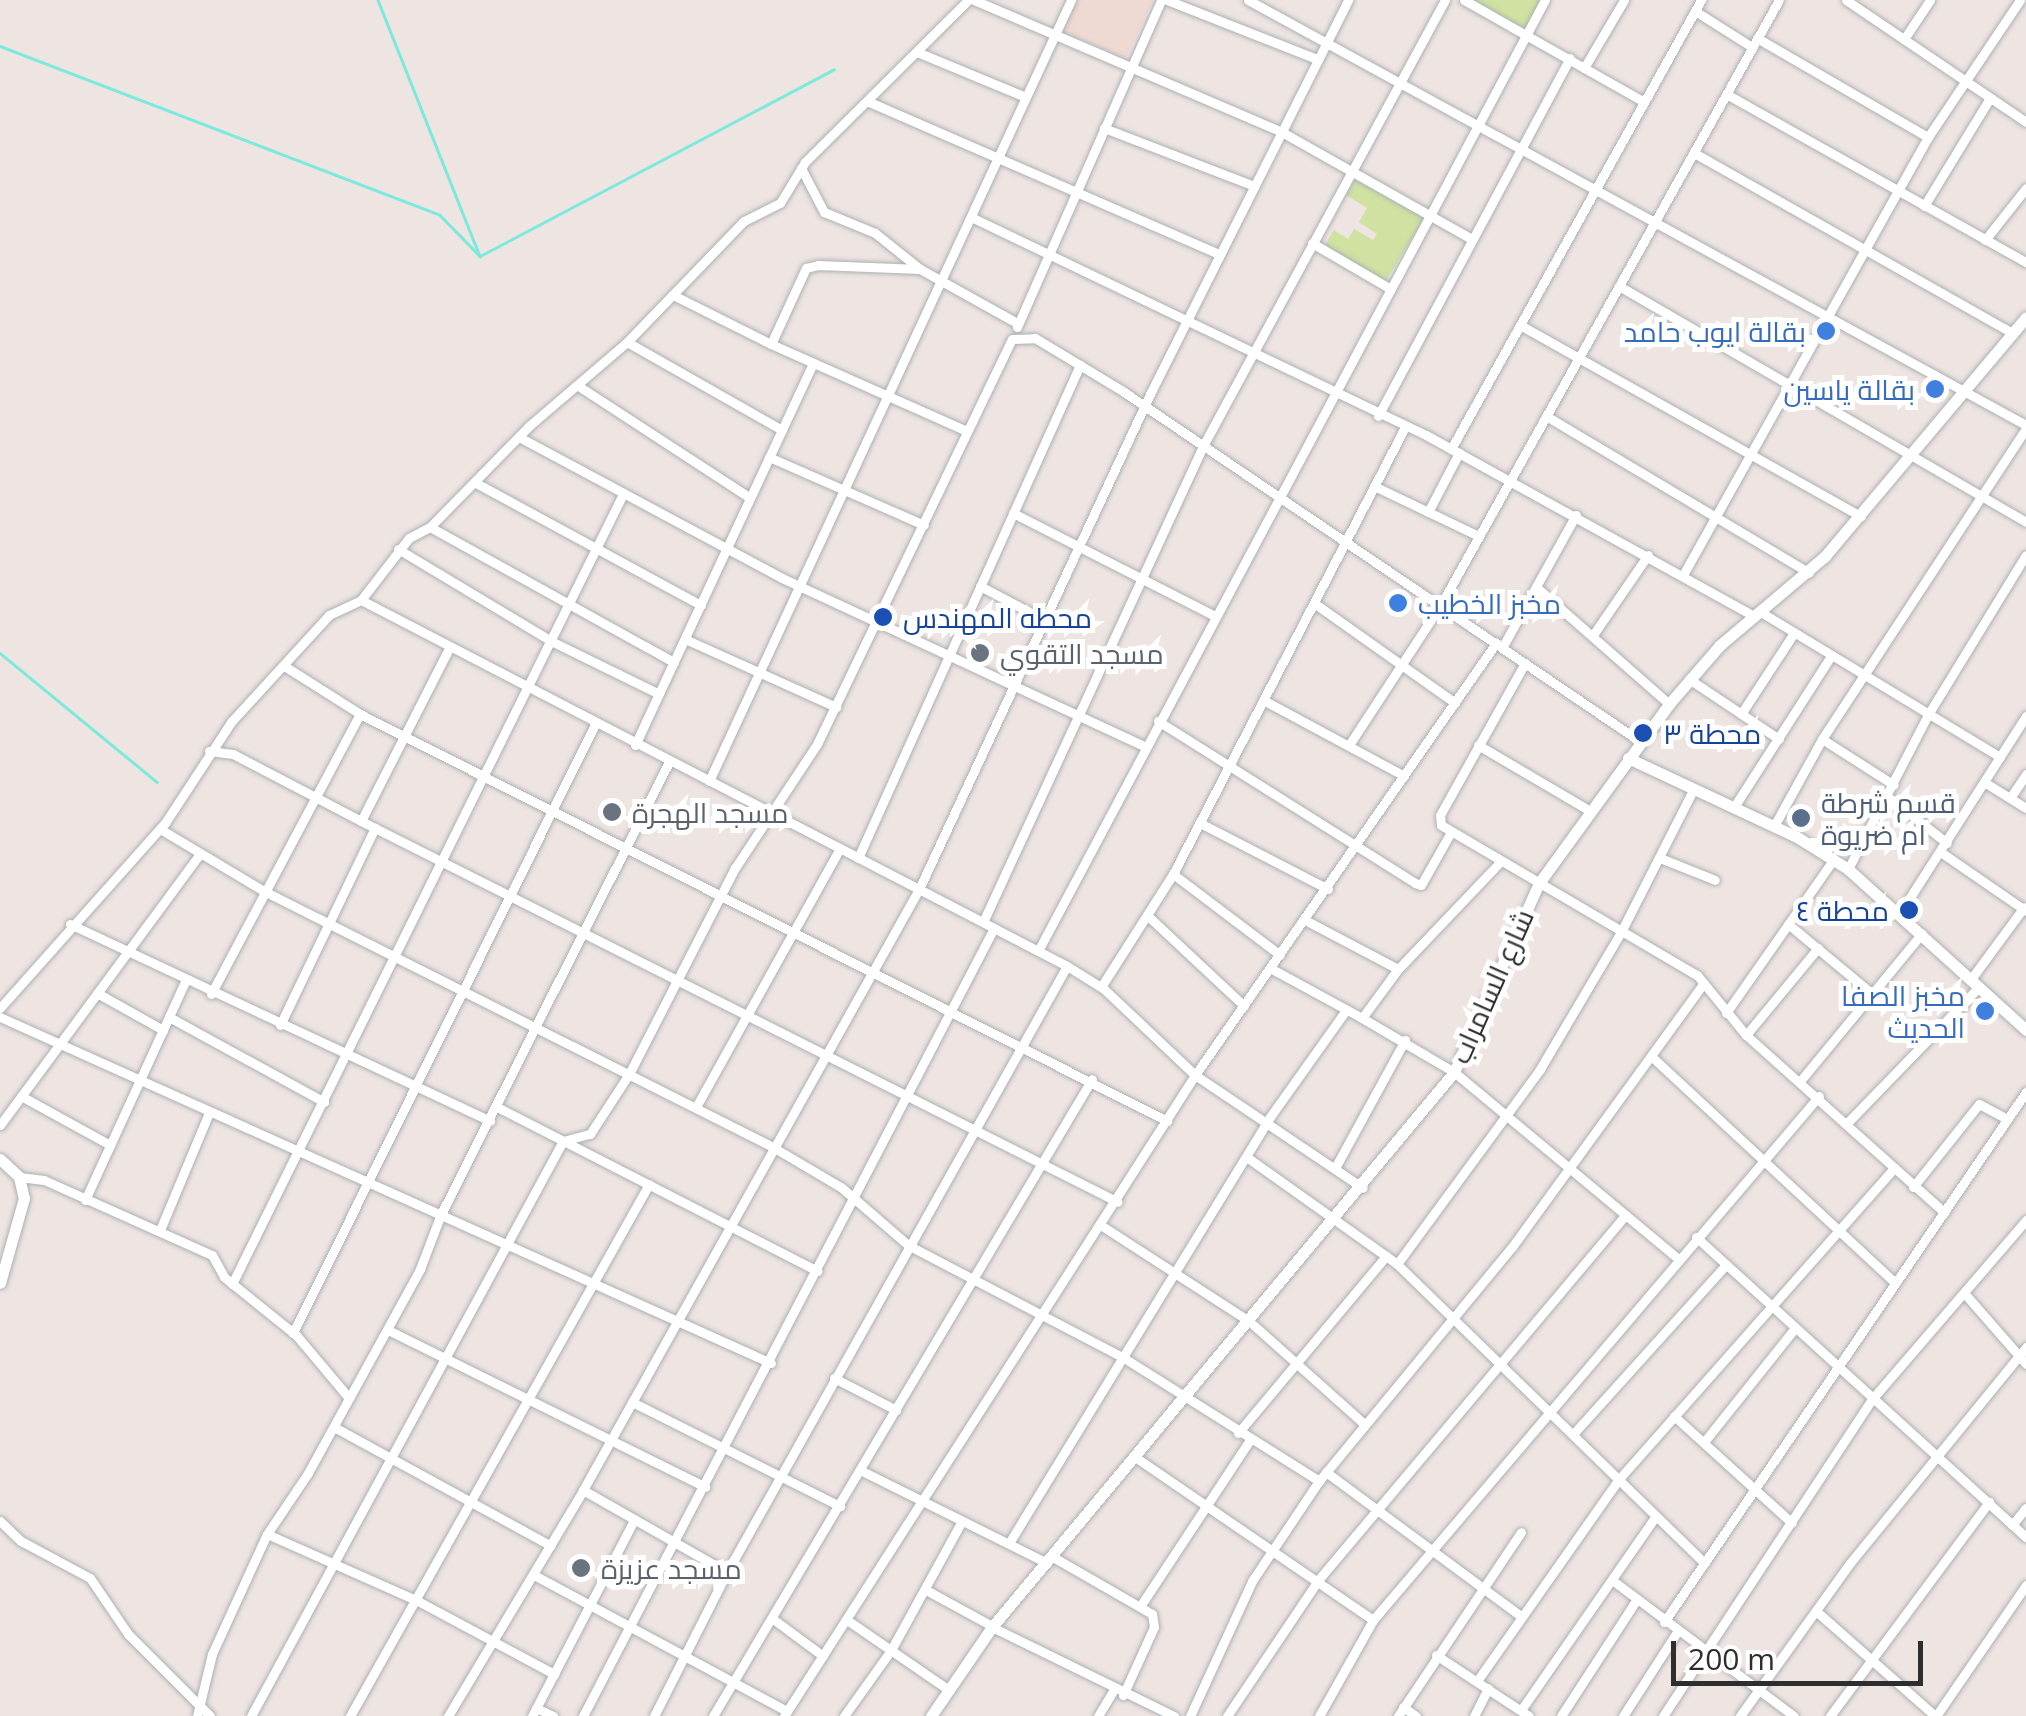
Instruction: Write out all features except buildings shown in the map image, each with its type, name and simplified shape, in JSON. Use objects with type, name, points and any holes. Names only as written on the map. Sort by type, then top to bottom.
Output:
[{"type":"street","points":[[0,1008],[70,924],[160,829],[210,751],[329,615],[361,600],[398,549],[430,527],[518,437],[628,342],[744,220],[780,203],[801,168],[971,0],[1280,131],[1472,240]]},
{"type":"street","points":[[709,781],[1070,0]]},
{"type":"street","points":[[251,1716],[564,1142],[590,1134],[629,1074],[720,897],[836,708],[1001,356],[1017,336],[1017,323],[1075,190],[1164,0],[1318,59]]},
{"type":"street","points":[[1248,0],[1598,186],[1825,317],[1966,389],[2026,426],[1822,740],[1774,826]]},
{"type":"street","points":[[448,1716],[583,1490],[771,1146],[919,889],[1252,185],[1348,0]]},
{"type":"street","points":[[984,922],[1204,444],[1445,0]]},
{"type":"street","points":[[1464,0],[1644,102]]},
{"type":"street","points":[[1038,950],[1276,494],[1544,0]]},
{"type":"street","points":[[1584,68],[1624,0]]},
{"type":"street","points":[[1428,512],[1520,325],[1701,0]]},
{"type":"street","points":[[1349,746],[1440,606],[1779,0]]},
{"type":"street","points":[[1846,0],[2026,122]]},
{"type":"street","points":[[1904,39],[1930,0]]},
{"type":"street","points":[[1683,575],[1962,79],[2022,2]]},
{"type":"street","points":[[1695,11],[1928,137]]},
{"type":"street","points":[[917,52],[1023,96]]},
{"type":"street","points":[[1378,416],[1570,58]]},
{"type":"street","points":[[1728,95],[2026,262]]},
{"type":"street","points":[[1924,206],[1990,98]]},
{"type":"street","points":[[867,101],[1219,254]]},
{"type":"street","points":[[1104,128],[1252,185]]},
{"type":"street","points":[[1696,154],[2011,332]]},
{"type":"street","points":[[801,168],[824,212],[876,233],[920,269],[1017,323]]},
{"type":"street","points":[[1986,240],[2026,188]]},
{"type":"street","points":[[971,217],[1189,319],[1332,394],[1510,479],[1794,634],[2000,757]]},
{"type":"street","points":[[1312,243],[1388,288]]},
{"type":"street","points":[[770,344],[806,268],[920,269]]},
{"type":"street","points":[[1619,286],[2026,522]]},
{"type":"street","points":[[673,296],[886,398],[967,432]]},
{"type":"street","name":"شارع السامراب","points":[[934,1712],[994,1627],[1363,1188],[1454,1072],[1539,883],[1669,704],[1689,679],[1808,573],[1861,516],[2026,317]]},
{"type":"street","points":[[1520,325],[1754,450],[1861,516]]},
{"type":"street","points":[[1017,336],[1036,338],[1204,444],[1641,742]]},
{"type":"street","points":[[628,342],[782,430]]},
{"type":"street","points":[[636,745],[813,364]]},
{"type":"street","points":[[858,858],[1080,365]]},
{"type":"street","points":[[580,387],[750,498]]},
{"type":"street","points":[[1546,416],[1718,515],[1808,573]]},
{"type":"street","points":[[1101,987],[1174,874],[1405,427]]},
{"type":"street","points":[[518,437],[725,550],[1012,689],[1144,746]]},
{"type":"street","points":[[769,458],[924,525]]},
{"type":"street","points":[[476,484],[595,552],[701,605]]},
{"type":"street","points":[[1374,486],[1479,536]]},
{"type":"street","points":[[232,1284],[622,496]]},
{"type":"street","points":[[1013,513],[1214,615]]},
{"type":"street","points":[[534,1575],[786,1714],[1118,1202],[1195,1075],[1362,844],[1455,702],[1500,645],[1576,515]]},
{"type":"street","points":[[430,527],[568,607],[674,662]]},
{"type":"street","points":[[398,549],[551,641],[659,694]]},
{"type":"street","points":[[1592,635],[1648,555]]},
{"type":"street","points":[[1848,869],[1929,713],[2026,556]]},
{"type":"street","points":[[980,586],[1046,621]]},
{"type":"street","points":[[1536,587],[1669,704]]},
{"type":"street","points":[[361,600],[526,690],[771,811],[1067,966],[1101,987],[1195,1075],[1363,1188]]},
{"type":"street","points":[[1314,604],[1392,656],[1397,667],[1455,702]]},
{"type":"street","points":[[1741,714],[1794,634]]},
{"type":"street","points":[[685,639],[836,708]]},
{"type":"street","points":[[360,821],[449,648]]},
{"type":"street","points":[[1734,807],[1831,656]]},
{"type":"street","points":[[1526,663],[1440,815],[1452,832],[1704,983],[1746,1035],[1819,1096],[1944,1212]]},
{"type":"street","points":[[286,667],[360,714],[1020,1047],[1092,1079],[1167,1121]]},
{"type":"street","points":[[1689,679],[1779,739]]},
{"type":"street","points":[[1265,701],[1404,776]]},
{"type":"street","points":[[211,994],[360,714]]},
{"type":"street","points":[[1900,913],[2026,716]]},
{"type":"street","points":[[1158,721],[1362,844],[1421,885],[1452,832]]},
{"type":"street","points":[[293,1333],[595,724]]},
{"type":"street","points":[[1822,740],[1894,785]]},
{"type":"street","points":[[1478,745],[1590,811]]},
{"type":"street","points":[[210,751],[234,754],[314,800],[1118,1202]]},
{"type":"street","points":[[1628,758],[1774,826],[1834,859],[1900,913],[2026,1030]]},
{"type":"street","points":[[199,1711],[212,1654],[267,1534],[334,1427],[388,1330],[441,1214],[538,1030],[669,762]]},
{"type":"street","points":[[2010,798],[2026,774]]},
{"type":"street","points":[[1984,782],[2026,808]]},
{"type":"street","points":[[1397,1264],[1507,1117],[1621,932],[1694,788]]},
{"type":"street","points":[[1847,1123],[1975,983],[2025,908],[1944,848],[1887,796]]},
{"type":"street","points":[[1200,823],[1328,888]]},
{"type":"street","points":[[280,1025],[375,828]]},
{"type":"street","points":[[160,829],[198,856],[264,891],[771,1146],[854,1202],[908,1246],[971,1282],[1046,1314],[1124,1358],[1319,1482]]},
{"type":"street","points":[[696,1107],[840,848]]},
{"type":"street","points":[[0,1125],[198,856]]},
{"type":"street","points":[[1660,858],[1715,880]]},
{"type":"street","points":[[1726,1013],[1834,859]]},
{"type":"street","points":[[1362,1018],[1398,969],[1500,861]]},
{"type":"street","points":[[1174,874],[1280,955]]},
{"type":"street","points":[[1149,917],[1244,1006]]},
{"type":"street","points":[[1305,920],[1398,969]]},
{"type":"street","points":[[70,924],[211,994],[490,1121]]},
{"type":"street","points":[[1788,924],[1871,993]]},
{"type":"street","points":[[583,1716],[771,1363],[994,928]]},
{"type":"street","points":[[1801,1080],[1922,933]]},
{"type":"street","points":[[1746,1035],[1818,948]]},
{"type":"street","points":[[654,1716],[779,1477],[1067,966]]},
{"type":"street","points":[[1270,968],[1405,1040],[1454,1072],[1566,1170],[1678,1258]]},
{"type":"street","points":[[86,1200],[186,982]]},
{"type":"street","points":[[1190,1716],[1224,1636],[1274,1548],[1326,1472],[1454,1317],[1704,983]]},
{"type":"street","points":[[96,993],[163,1030]]},
{"type":"street","points":[[1010,1543],[1266,1124],[1346,1010]]},
{"type":"street","points":[[169,1017],[324,1102]]},
{"type":"street","points":[[0,1018],[209,1113],[596,1279],[771,1363]]},
{"type":"street","points":[[1335,1168],[1405,1040]]},
{"type":"street","points":[[1651,1056],[1894,1282]]},
{"type":"street","points":[[713,1716],[1092,1079]]},
{"type":"street","points":[[1664,1622],[2026,1092]]},
{"type":"street","points":[[20,1096],[110,1145]]},
{"type":"street","points":[[1319,1716],[1373,1620],[1819,1096]]},
{"type":"street","points":[[1913,1186],[1979,1104],[2007,1119]]},
{"type":"street","points":[[496,1107],[817,1271]]},
{"type":"street","points":[[160,1230],[209,1113]]},
{"type":"street","points":[[1248,1158],[1338,1218],[1397,1264],[1551,1407],[1705,1564]]},
{"type":"street","points":[[0,1159],[18,1177],[24,1198],[0,1284]]},
{"type":"street","points":[[1477,1681],[1519,1614],[1619,1479],[1768,1304],[1894,1169]]},
{"type":"street","points":[[18,1177],[37,1178],[212,1255],[232,1284],[293,1333],[349,1398]]},
{"type":"street","points":[[350,1716],[649,1184]]},
{"type":"street","points":[[1227,1716],[1319,1579],[1625,1214]]},
{"type":"street","points":[[1664,1716],[1873,1398],[2026,1220]]},
{"type":"street","points":[[1102,1226],[1249,1321],[1364,1424]]},
{"type":"street","points":[[1696,1236],[2026,1536]]},
{"type":"street","points":[[1238,1433],[1386,1256]]},
{"type":"street","points":[[1574,1433],[1726,1264]]},
{"type":"street","points":[[1964,1294],[2022,1360]]},
{"type":"street","points":[[1704,1442],[1795,1328]]},
{"type":"street","points":[[388,1330],[612,1437],[704,1487]]},
{"type":"street","points":[[1740,1716],[1816,1610],[1936,1456],[2022,1360],[2026,1347]]},
{"type":"street","points":[[834,1378],[896,1410]]},
{"type":"street","points":[[632,1402],[723,1452],[840,1506]]},
{"type":"street","points":[[1674,1416],[1792,1523]]},
{"type":"street","points":[[334,1427],[550,1546]]},
{"type":"street","points":[[1140,1605],[1250,1440]]},
{"type":"street","points":[[1138,1459],[1274,1548],[1373,1620]]},
{"type":"street","points":[[860,1470],[1140,1605],[1154,1626],[1119,1692],[1098,1716]]},
{"type":"street","points":[[1326,1472],[1375,1514],[1519,1614]]},
{"type":"street","points":[[583,1490],[727,1572]]},
{"type":"street","points":[[1830,1716],[1874,1662],[1988,1502]]},
{"type":"street","points":[[2012,1525],[2026,1508]]},
{"type":"street","points":[[1436,1655],[1525,1713],[1656,1516]]},
{"type":"street","points":[[553,1716],[534,1712],[634,1520]]},
{"type":"street","points":[[0,1521],[21,1541],[90,1578],[128,1634],[199,1711],[210,1716]]},
{"type":"street","points":[[844,1716],[891,1650],[962,1521]]},
{"type":"street","points":[[1416,1716],[1400,1711],[1521,1532]]},
{"type":"street","points":[[267,1534],[416,1600],[554,1674]]},
{"type":"street","points":[[1612,1580],[1635,1602],[1794,1716]]},
{"type":"street","points":[[1816,1610],[1936,1716],[2026,1585]]},
{"type":"street","points":[[926,1590],[1119,1692],[1174,1716]]},
{"type":"street","points":[[1561,1716],[1635,1602]]},
{"type":"street","points":[[773,1620],[824,1656]]},
{"type":"street","points":[[848,1620],[949,1690]]},
{"type":"street","points":[[1623,1716],[1677,1632]]},
{"type":"street","points":[[1474,1716],[1488,1688]]},
{"type":"street","points":[[934,1712],[949,1716]]},
{"type":"shaded area","points":[[1074,0],[1153,0],[1126,58],[1060,31]]},
{"type":"green space","points":[[1471,0],[1542,0],[1525,29]]},
{"type":"green space","points":[[1358,176],[1425,217],[1385,282],[1325,245],[1334,230],[1348,239],[1354,229],[1373,240],[1377,234],[1359,222],[1367,208],[1346,195]]},
{"type":"waterway","points":[[378,0],[480,256],[834,69]]},
{"type":"waterway","points":[[0,46],[440,215],[479,255]]},
{"type":"waterway","points":[[0,653],[157,782]]},
{"type":"place","name":"بقالة ايوب حامد","points":[[1826,331]]},
{"type":"place","name":"بقالة ياسين","points":[[1935,389]]},
{"type":"place","name":"مخبز الخطيب","points":[[1398,603]]},
{"type":"place","name":"محطه المهندس","points":[[883,617]]},
{"type":"place","name":"مسجد التقوي","points":[[980,653]]},
{"type":"place","name":"محطة ٣","points":[[1643,733]]},
{"type":"place","name":"مسجد الهجرة","points":[[612,812]]},
{"type":"place","name":"قسم شرطة ام ضريوة","points":[[1801,818]]},
{"type":"place","name":"محطة ٤","points":[[1909,910]]},
{"type":"place","name":"مخبز الصفا الحديث","points":[[1985,1011]]},
{"type":"place","name":"مسجد عزيزة","points":[[581,1568]]}]
